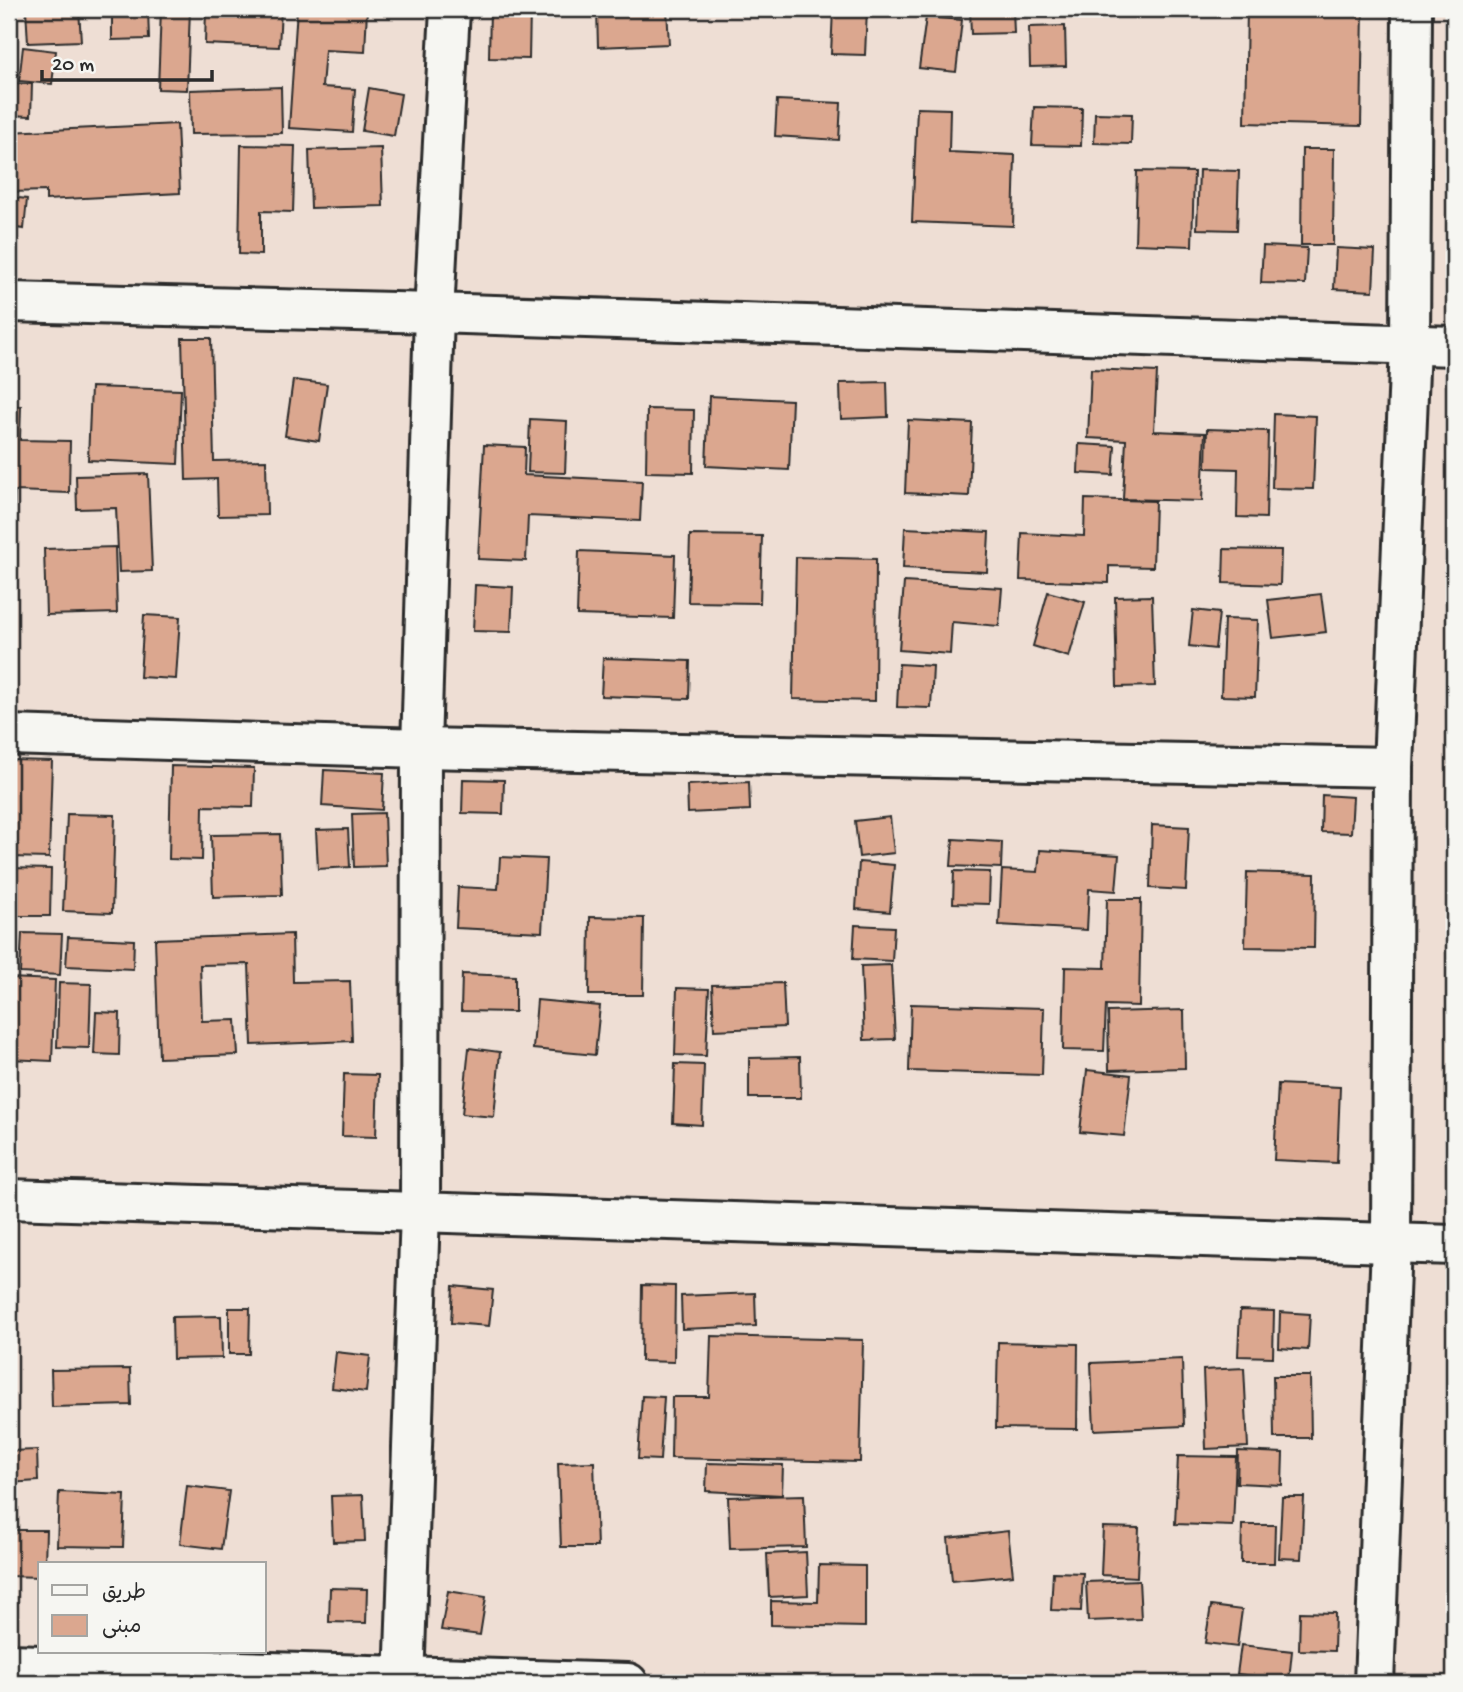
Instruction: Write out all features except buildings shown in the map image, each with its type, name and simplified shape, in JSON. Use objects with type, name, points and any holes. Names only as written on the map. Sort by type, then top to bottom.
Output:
[{"type":"street","points":[[404,1680],[419,1212],[421,748],[434,313],[450,9]]},
{"type":"street","points":[[1374,1683],[1391,1244],[1393,767],[1410,345],[1412,9]]},
{"type":"street","points":[[9,302],[1454,346]]},
{"type":"street","points":[[9,735],[421,748],[1393,767]]},
{"type":"street","points":[[9,1199],[1454,1245]]},
{"type":"street","points":[[9,1664],[404,1680],[628,1683]]}]
